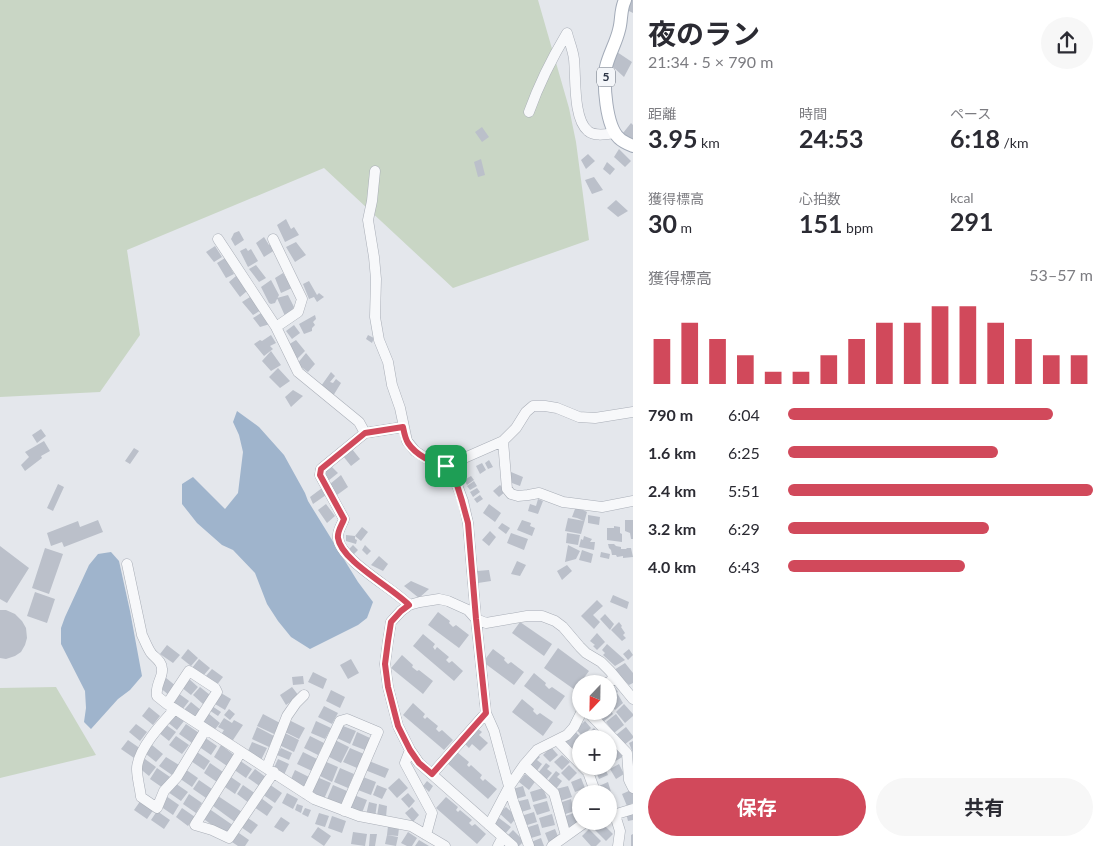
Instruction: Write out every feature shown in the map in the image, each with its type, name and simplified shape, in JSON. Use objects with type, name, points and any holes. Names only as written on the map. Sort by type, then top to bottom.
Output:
[{"type":"main road","name":"5","points":[[615,133],[608,112],[605,87],[606,68],[620,30],[621,12],[625,0]]},
{"type":"main road","points":[[615,133],[620,139],[633,146]]},
{"type":"street","points":[[529,112],[553,56],[567,32],[574,57],[578,113],[582,123],[589,132],[598,134],[615,133]]},
{"type":"street","points":[[375,171],[368,220],[376,279],[375,317],[380,340],[388,362],[392,385],[400,408],[407,442],[415,451],[435,464],[446,466],[503,441],[533,406],[557,408],[579,417],[594,418],[633,412]]},
{"type":"street","points":[[218,238],[276,327],[298,372],[359,422],[365,433]]},
{"type":"street","points":[[273,239],[302,299],[298,312],[276,327]]},
{"type":"street","points":[[403,427],[365,433],[321,469],[320,475],[344,519],[338,532],[341,546],[359,565],[409,605]]},
{"type":"street","points":[[503,441],[507,489],[511,494],[528,496],[539,493],[563,502],[602,507],[633,501]]},
{"type":"street","points":[[446,466],[457,485],[468,523],[486,713],[494,730],[509,786],[529,846]]},
{"type":"street","points":[[127,564],[142,635],[146,645],[160,662],[163,670],[156,689],[156,696],[314,799],[359,816],[411,826],[445,846]]},
{"type":"street","points":[[514,846],[500,841],[489,825],[419,763],[410,750],[398,726],[388,687],[385,664],[391,622],[409,605],[439,599],[468,610],[476,619],[486,623],[527,616],[542,616],[555,621],[563,627],[586,653],[601,662],[612,675]]},
{"type":"street","points":[[189,671],[218,692],[202,726],[177,777],[164,792],[157,808],[141,797],[137,768],[141,756],[171,706],[189,671]]},
{"type":"street","points":[[618,682],[633,699]]},
{"type":"street","points":[[241,752],[195,825],[212,830],[228,838],[270,770],[287,716],[304,695]]},
{"type":"street","points":[[432,774],[486,713]]},
{"type":"street","points":[[306,794],[340,721],[347,718],[378,732],[344,811]]},
{"type":"street","points":[[489,825],[509,786],[524,765],[537,750],[566,735],[578,720]]},
{"type":"street","points":[[596,720],[627,753],[629,780],[633,788]]},
{"type":"street","points":[[557,740],[572,756]]},
{"type":"street","points":[[410,750],[405,763],[432,813],[426,834]]},
{"type":"street","points":[[524,765],[554,793],[566,836]]},
{"type":"street","points":[[617,814],[633,809]]},
{"type":"street","points":[[617,825],[620,831],[618,846]]},
{"type":"street","points":[[552,846],[574,830]]},
{"type":"green space","points":[[0,0],[538,0],[569,108],[576,142],[589,240],[453,288],[324,168],[127,250],[140,335],[100,392],[0,397]]},
{"type":"green space","points":[[56,687],[96,755],[0,778],[0,688]]},
{"type":"water","points":[[237,411],[259,427],[284,455],[308,501],[358,582],[373,602],[367,618],[358,625],[310,649],[291,637],[278,621],[267,604],[255,573],[233,550],[222,545],[197,523],[182,504],[182,484],[193,477],[225,509],[238,493],[243,452],[239,435],[233,422]]},
{"type":"water","points":[[111,552],[119,561],[142,676],[91,729],[84,722],[86,708],[85,691],[61,644],[61,628],[89,565],[98,554]]},
{"type":"building","points":[[633,0],[633,13],[625,9]]},
{"type":"building","points":[[617,52],[632,62],[624,77],[611,65]]},
{"type":"building","points":[[631,123],[633,125],[633,140],[623,133]]},
{"type":"building","points":[[482,127],[489,137],[482,142],[475,132]]},
{"type":"building","points":[[619,149],[631,161],[625,167],[614,157]]},
{"type":"building","points":[[588,154],[595,161],[586,169],[581,160]]},
{"type":"building","points":[[481,159],[485,175],[478,177],[474,162]]},
{"type":"building","points":[[607,162],[615,169],[610,175],[603,169]]},
{"type":"building","points":[[594,177],[603,190],[592,194],[585,180]]},
{"type":"building","points":[[616,200],[628,211],[618,217],[607,208]]},
{"type":"building","points":[[286,219],[291,229],[294,227],[299,235],[285,242],[277,225]]},
{"type":"building","points":[[239,231],[244,240],[235,246],[231,239],[234,233]]},
{"type":"building","points":[[264,237],[275,250],[264,257],[256,243]]},
{"type":"building","points":[[296,242],[306,255],[295,262],[286,247]]},
{"type":"building","points":[[215,246],[222,257],[214,262],[206,252]]},
{"type":"building","points":[[246,248],[248,251],[251,249],[258,261],[248,267],[240,251]]},
{"type":"building","points":[[225,258],[234,274],[226,278],[217,263]]},
{"type":"building","points":[[256,265],[266,278],[259,282],[249,269]]},
{"type":"building","points":[[283,273],[292,288],[281,293],[275,278]]},
{"type":"building","points":[[236,276],[247,291],[240,297],[229,282]]},
{"type":"building","points":[[271,280],[279,295],[275,303],[271,304],[261,287]]},
{"type":"building","points":[[309,281],[317,295],[319,293],[324,297],[317,302],[314,297],[309,299],[303,284]]},
{"type":"building","points":[[288,295],[294,307],[285,316],[277,298]]},
{"type":"building","points":[[250,297],[261,310],[253,315],[242,302]]},
{"type":"building","points":[[261,313],[270,324],[260,327],[253,318]]},
{"type":"building","points":[[315,315],[316,319],[313,322],[315,325],[312,331],[304,334],[299,324]]},
{"type":"building","points":[[294,325],[300,333],[292,339],[286,331]]},
{"type":"building","points":[[271,335],[276,343],[270,346],[273,349],[264,356],[254,344]]},
{"type":"building","points":[[368,335],[374,338],[372,343],[366,339]]},
{"type":"building","points":[[296,340],[305,351],[297,359],[288,345]]},
{"type":"building","points":[[271,351],[281,365],[271,371],[262,361]]},
{"type":"building","points":[[306,353],[315,364],[308,372],[297,364]]},
{"type":"building","points":[[278,368],[290,381],[280,388],[269,377]]},
{"type":"building","points":[[331,372],[335,376],[330,382],[333,383],[336,379],[341,383],[333,396],[321,386]]},
{"type":"building","points":[[293,390],[303,396],[291,407],[285,397]]},
{"type":"building","points":[[41,429],[46,436],[37,443],[32,435]]},
{"type":"building","points":[[44,441],[50,451],[41,456],[42,458],[25,471],[21,465],[29,457],[25,452]]},
{"type":"building","points":[[134,448],[139,451],[130,464],[125,461]]},
{"type":"building","points":[[352,449],[360,459],[351,466],[343,456]]},
{"type":"building","points":[[489,460],[493,467],[488,469],[485,463]]},
{"type":"building","points":[[482,463],[486,470],[480,474],[476,466]]},
{"type":"building","points":[[332,467],[338,473],[328,481],[323,473]]},
{"type":"building","points":[[511,472],[523,477],[520,486],[507,481]]},
{"type":"building","points":[[341,475],[348,487],[337,495],[330,484]]},
{"type":"building","points":[[471,476],[474,480],[467,485],[464,480]]},
{"type":"building","points":[[474,481],[477,486],[470,490],[467,486]]},
{"type":"building","points":[[58,484],[64,487],[53,511],[47,508]]},
{"type":"building","points":[[500,485],[506,491],[499,497],[493,491]]},
{"type":"building","points":[[322,488],[326,495],[313,504],[310,497]]},
{"type":"building","points":[[477,488],[480,492],[473,497],[470,492]]},
{"type":"building","points":[[480,495],[483,499],[477,503],[474,499]]},
{"type":"building","points":[[538,499],[543,501],[538,514],[528,511],[530,504],[536,506]]},
{"type":"building","points":[[326,504],[335,516],[327,523],[318,510]]},
{"type":"building","points":[[489,504],[501,513],[495,522],[483,513]]},
{"type":"building","points":[[575,509],[587,512],[581,534],[565,531],[568,518],[584,521],[572,517]]},
{"type":"building","points":[[588,515],[600,517],[599,525],[588,523]]},
{"type":"building","points":[[98,520],[103,532],[64,547],[62,542],[51,546],[47,533],[78,521],[80,527]]},
{"type":"building","points":[[522,520],[531,523],[530,526],[535,528],[532,536],[517,530]]},
{"type":"building","points":[[625,520],[633,520],[633,539],[631,539],[630,533],[625,531]]},
{"type":"building","points":[[502,523],[510,528],[506,534],[498,528]]},
{"type":"building","points":[[614,526],[620,527],[622,542],[607,540],[607,528],[614,528]]},
{"type":"building","points":[[362,527],[368,532],[361,541],[355,536]]},
{"type":"building","points":[[490,531],[496,537],[489,546],[482,540]]},
{"type":"building","points":[[511,533],[528,539],[524,550],[507,543]]},
{"type":"building","points":[[567,533],[580,535],[578,545],[566,543]]},
{"type":"building","points":[[346,535],[355,536],[356,544],[346,541]]},
{"type":"building","points":[[584,536],[592,539],[590,542],[595,542],[594,550],[579,547]]},
{"type":"building","points":[[608,544],[614,544],[621,547],[621,549],[631,548],[633,557],[623,558],[623,556],[617,557],[612,555]]},
{"type":"building","points":[[353,545],[358,550],[353,555],[347,551]]},
{"type":"building","points":[[365,545],[371,551],[367,555],[362,550]]},
{"type":"building","points":[[568,545],[580,551],[576,559],[565,562]]},
{"type":"building","points":[[0,546],[29,568],[7,603],[0,599]]},
{"type":"building","points":[[45,548],[63,554],[49,594],[32,588]]},
{"type":"building","points":[[582,550],[593,554],[591,563],[579,560]]},
{"type":"building","points":[[601,552],[610,554],[609,559],[600,557]]},
{"type":"building","points":[[379,556],[388,564],[383,571],[371,565]]},
{"type":"building","points":[[517,561],[526,565],[520,576],[511,574]]},
{"type":"building","points":[[567,565],[572,571],[562,580],[557,571]]},
{"type":"building","points":[[489,570],[491,581],[478,583],[477,571]]},
{"type":"building","points":[[411,581],[429,589],[419,598],[404,586]]},
{"type":"building","points":[[35,592],[55,599],[47,623],[27,616]]},
{"type":"building","points":[[613,595],[629,602],[627,609],[610,602]]},
{"type":"building","points":[[597,600],[603,606],[593,615],[600,622],[594,629],[581,616]]},
{"type":"building","points":[[0,610],[6,610],[15,614],[26,628],[27,638],[21,652],[6,659],[0,658]]},
{"type":"building","points":[[438,612],[450,621],[449,623],[453,627],[456,625],[469,635],[459,648],[428,625]]},
{"type":"building","points":[[605,614],[614,624],[610,630],[600,619]]},
{"type":"building","points":[[520,622],[552,644],[544,656],[512,633]]},
{"type":"building","points":[[619,622],[625,633],[623,635],[626,638],[622,641],[611,630]]},
{"type":"building","points":[[597,633],[605,642],[597,650],[590,641]]},
{"type":"building","points":[[423,634],[435,644],[433,647],[435,650],[437,647],[449,657],[446,660],[449,663],[452,661],[463,671],[454,681],[413,646]]},
{"type":"building","points":[[607,644],[625,660],[615,666],[603,655],[605,653],[602,650]]},
{"type":"building","points":[[167,645],[180,655],[173,663],[160,654]]},
{"type":"building","points":[[558,648],[589,671],[586,675],[572,675],[572,688],[544,668]]},
{"type":"building","points":[[188,649],[198,658],[191,666],[181,658]]},
{"type":"building","points":[[493,649],[505,658],[504,660],[508,664],[511,662],[524,672],[514,685],[483,662]]},
{"type":"building","points":[[629,649],[633,655],[628,660],[623,654]]},
{"type":"building","points":[[402,655],[413,665],[412,667],[433,681],[423,694],[391,668]]},
{"type":"building","points":[[199,659],[210,668],[203,676],[192,668]]},
{"type":"building","points":[[351,659],[359,673],[348,679],[340,665]]},
{"type":"building","points":[[625,663],[633,673],[633,683],[629,685],[614,670]]},
{"type":"building","points":[[212,669],[223,677],[216,686],[205,677]]},
{"type":"building","points":[[313,672],[327,679],[323,689],[308,682]]},
{"type":"building","points":[[534,673],[546,683],[545,685],[549,689],[552,687],[565,696],[555,710],[524,686]]},
{"type":"building","points":[[303,676],[304,684],[293,685],[292,677]]},
{"type":"building","points":[[165,677],[177,687],[170,696],[158,686]]},
{"type":"building","points":[[188,678],[198,687],[191,695],[181,687]]},
{"type":"building","points":[[200,687],[210,695],[203,704],[193,695]]},
{"type":"building","points":[[292,687],[299,696],[286,705],[280,695]]},
{"type":"building","points":[[331,690],[345,697],[340,708],[326,701]]},
{"type":"building","points":[[178,693],[189,701],[182,710],[171,701]]},
{"type":"building","points":[[221,693],[231,699],[225,710],[215,704]]},
{"type":"building","points":[[618,695],[623,703],[618,707]]},
{"type":"building","points":[[522,699],[534,709],[533,711],[537,715],[540,713],[553,722],[543,736],[512,712]]},
{"type":"building","points":[[191,702],[202,711],[195,719],[184,710]]},
{"type":"building","points":[[413,703],[425,714],[423,717],[425,719],[427,717],[438,726],[436,729],[439,732],[442,730],[453,740],[444,750],[403,715]]},
{"type":"building","points":[[624,704],[633,716],[625,723],[618,714],[618,710]]},
{"type":"building","points":[[212,706],[221,712],[218,716],[209,710]]},
{"type":"building","points":[[324,706],[338,713],[332,724],[318,717]]},
{"type":"building","points":[[149,707],[160,716],[153,725],[142,716]]},
{"type":"building","points":[[229,709],[235,714],[230,720],[224,715]]},
{"type":"building","points":[[173,713],[184,721],[177,730],[166,721]]},
{"type":"building","points":[[208,713],[220,723],[213,732],[201,722]]},
{"type":"building","points":[[263,714],[280,723],[274,734],[257,726]]},
{"type":"building","points":[[618,717],[624,725],[617,731],[612,730],[606,722],[608,720],[618,720]]},
{"type":"building","points":[[224,718],[232,723],[234,720],[243,725],[231,743],[220,736],[224,730],[218,727]]},
{"type":"building","points":[[291,721],[305,728],[299,739],[285,732]]},
{"type":"building","points":[[316,721],[331,728],[325,739],[311,733]]},
{"type":"building","points":[[585,721],[591,728],[589,730],[576,729]]},
{"type":"building","points":[[136,724],[147,732],[140,741],[129,732]]},
{"type":"building","points":[[165,724],[176,732],[169,741],[158,732]]},
{"type":"building","points":[[186,724],[199,733],[192,743],[179,734]]},
{"type":"building","points":[[343,726],[356,731],[350,744],[337,738]]},
{"type":"building","points":[[257,727],[274,736],[269,747],[252,739]]},
{"type":"building","points":[[626,727],[633,738],[624,745],[617,734]]},
{"type":"building","points":[[477,728],[482,732],[479,735],[488,743],[480,751],[472,744],[469,748],[464,743]]},
{"type":"building","points":[[357,732],[370,738],[365,750],[352,745]]},
{"type":"building","points":[[285,733],[299,740],[294,752],[279,745]]},
{"type":"building","points":[[572,734],[572,751],[564,741]]},
{"type":"building","points":[[176,736],[189,745],[182,754],[169,745]]},
{"type":"building","points":[[310,736],[324,743],[318,755],[304,748]]},
{"type":"building","points":[[204,737],[217,746],[211,755],[198,746]]},
{"type":"building","points":[[128,740],[141,749],[134,758],[121,749]]},
{"type":"building","points":[[335,740],[349,747],[341,763],[327,756]]},
{"type":"building","points":[[633,741],[633,753],[629,743]]},
{"type":"building","points":[[252,742],[267,748],[261,760],[247,753]]},
{"type":"building","points":[[152,745],[163,754],[156,762],[146,754]]},
{"type":"building","points":[[221,745],[234,755],[227,766],[214,757]]},
{"type":"building","points":[[551,747],[558,755],[550,762],[543,755]]},
{"type":"building","points":[[620,747],[624,756],[617,760],[617,749]]},
{"type":"building","points":[[281,748],[292,753],[289,760],[277,755]]},
{"type":"building","points":[[350,748],[364,754],[357,768],[343,762]]},
{"type":"building","points":[[197,752],[210,761],[204,770],[191,761]]},
{"type":"building","points":[[303,752],[317,759],[312,771],[297,764]]},
{"type":"building","points":[[457,752],[469,762],[467,765],[469,767],[471,765],[482,775],[480,778],[483,781],[485,779],[497,789],[488,799],[447,763]]},
{"type":"building","points":[[536,754],[540,757],[537,760],[542,764],[536,772],[527,765]]},
{"type":"building","points":[[562,755],[570,762],[562,770],[554,762]]},
{"type":"building","points":[[166,757],[179,765],[172,775],[159,766]]},
{"type":"building","points":[[145,759],[156,767],[149,776],[138,767]]},
{"type":"building","points":[[278,759],[289,764],[284,775],[273,770]]},
{"type":"building","points":[[239,760],[252,769],[246,778],[233,769]]},
{"type":"building","points":[[324,761],[338,767],[332,782],[318,775]]},
{"type":"building","points":[[369,761],[389,769],[385,778],[365,770]]},
{"type":"building","points":[[210,763],[223,772],[217,782],[204,773]]},
{"type":"building","points":[[546,763],[550,766],[547,769],[552,773],[546,780],[538,773]]},
{"type":"building","points":[[619,764],[624,774],[616,779],[614,775],[617,775],[617,765]]},
{"type":"building","points":[[569,765],[572,768],[572,775],[575,775],[569,781],[561,773]]},
{"type":"building","points":[[157,768],[170,777],[163,788],[150,779]]},
{"type":"building","points":[[340,768],[354,774],[348,788],[334,782]]},
{"type":"building","points":[[185,769],[198,778],[192,787],[179,778]]},
{"type":"building","points":[[255,769],[267,778],[261,787],[248,778]]},
{"type":"building","points":[[295,770],[309,777],[304,788],[290,781]]},
{"type":"building","points":[[556,771],[560,774],[557,777],[562,781],[556,789],[547,782]]},
{"type":"building","points":[[525,774],[530,778],[532,776],[537,779],[529,790],[519,782]]},
{"type":"building","points":[[228,775],[241,784],[235,794],[222,785]]},
{"type":"building","points":[[597,775],[608,775],[599,779]]},
{"type":"building","points":[[317,777],[331,783],[324,799],[310,793]]},
{"type":"building","points":[[363,777],[376,782],[371,795],[358,790]]},
{"type":"building","points":[[399,778],[408,788],[397,798],[388,788]]},
{"type":"building","points":[[581,778],[584,785],[572,785],[571,782]]},
{"type":"building","points":[[199,780],[212,789],[206,798],[193,789]]},
{"type":"building","points":[[427,781],[433,786],[429,792],[423,786]]},
{"type":"building","points":[[175,783],[188,792],[181,801],[168,792]]},
{"type":"building","points":[[269,784],[282,793],[275,803],[262,794]]},
{"type":"building","points":[[243,785],[256,794],[249,803],[237,794]]},
{"type":"building","points":[[333,785],[347,791],[341,805],[327,799]]},
{"type":"building","points":[[377,785],[387,789],[382,799],[373,795]]},
{"type":"building","points":[[523,786],[526,796],[516,799],[513,789]]},
{"type":"building","points":[[568,786],[572,797],[560,801],[556,789]]},
{"type":"building","points":[[543,788],[547,798],[533,802],[530,792]]},
{"type":"building","points":[[631,790],[633,803],[627,806],[622,794]]},
{"type":"building","points":[[287,793],[298,799],[293,809],[282,803]]},
{"type":"building","points":[[408,793],[415,801],[409,808],[401,799]]},
{"type":"building","points":[[189,794],[202,803],[196,813],[183,804]]},
{"type":"building","points":[[215,794],[242,812],[235,822],[209,803]]},
{"type":"building","points":[[354,795],[367,800],[362,813],[349,808]]},
{"type":"building","points":[[166,796],[179,805],[173,815],[160,806]]},
{"type":"building","points":[[446,797],[458,807],[456,810],[458,812],[460,810],[472,820],[469,823],[472,826],[475,824],[486,834],[477,844],[436,808]]},
{"type":"building","points":[[261,798],[273,807],[267,816],[254,807]]},
{"type":"building","points":[[528,799],[531,809],[518,813],[515,802]]},
{"type":"building","points":[[571,799],[572,812],[563,815],[559,803]]},
{"type":"building","points":[[141,800],[154,809],[147,819],[134,810]]},
{"type":"building","points":[[547,801],[550,811],[537,815],[533,805]]},
{"type":"building","points":[[369,802],[377,804],[375,817],[366,815]]},
{"type":"building","points":[[297,804],[303,806],[301,813],[295,810]]},
{"type":"building","points":[[379,804],[387,806],[386,817],[377,816]]},
{"type":"building","points":[[412,807],[419,815],[413,822],[405,813]]},
{"type":"building","points":[[506,807],[517,817],[511,824],[499,813]]},
{"type":"building","points":[[182,808],[195,817],[188,826],[176,817]]},
{"type":"building","points":[[208,808],[234,826],[227,836],[201,817]]},
{"type":"building","points":[[305,808],[311,810],[308,817],[302,814]]},
{"type":"building","points":[[157,811],[170,820],[164,829],[151,820]]},
{"type":"building","points":[[633,811],[633,820],[628,821],[626,813]]},
{"type":"building","points":[[534,812],[537,822],[524,826],[521,816]]},
{"type":"building","points":[[319,813],[329,816],[325,827],[315,824]]},
{"type":"building","points":[[552,814],[555,825],[542,828],[539,818]]},
{"type":"building","points":[[572,814],[572,827],[566,829],[562,817]]},
{"type":"building","points":[[245,816],[258,825],[251,834],[238,825]]},
{"type":"building","points":[[332,816],[346,821],[342,833],[328,828]]},
{"type":"building","points":[[281,817],[290,823],[283,832],[274,827]]},
{"type":"building","points":[[499,818],[511,827],[505,834],[493,825]]},
{"type":"building","points":[[538,824],[541,835],[528,839],[525,828]]},
{"type":"building","points":[[388,826],[399,828],[398,836],[387,835]]},
{"type":"building","points":[[318,827],[331,836],[324,846],[311,837]]},
{"type":"building","points":[[555,829],[559,839],[549,843],[545,833]]},
{"type":"building","points":[[513,830],[524,841],[519,846],[516,846],[506,837]]},
{"type":"building","points":[[590,830],[601,841],[596,846],[591,846],[582,836]]},
{"type":"building","points":[[595,830],[609,830],[613,834],[606,841]]},
{"type":"building","points":[[236,831],[249,840],[245,846],[238,846],[229,840]]},
{"type":"building","points":[[353,832],[367,834],[365,846],[351,844]]},
{"type":"building","points":[[408,832],[417,838],[412,846],[401,843]]},
{"type":"building","points":[[370,834],[377,834],[375,846],[369,846]]},
{"type":"building","points":[[633,834],[633,846],[631,846],[631,835]]},
{"type":"building","points":[[387,835],[398,837],[396,846],[385,844]]},
{"type":"building","points":[[541,838],[544,846],[533,846],[531,842]]},
{"type":"building","points":[[419,840],[429,846],[415,846]]},
{"type":"route","points":[[403,427],[407,442],[415,451],[435,464],[446,466],[457,485],[468,523],[486,713],[432,774],[419,763],[410,750],[398,726],[388,687],[385,664],[391,622],[409,605],[359,565],[341,546],[338,532],[344,519],[320,475],[321,469],[365,433],[403,427]]}]
